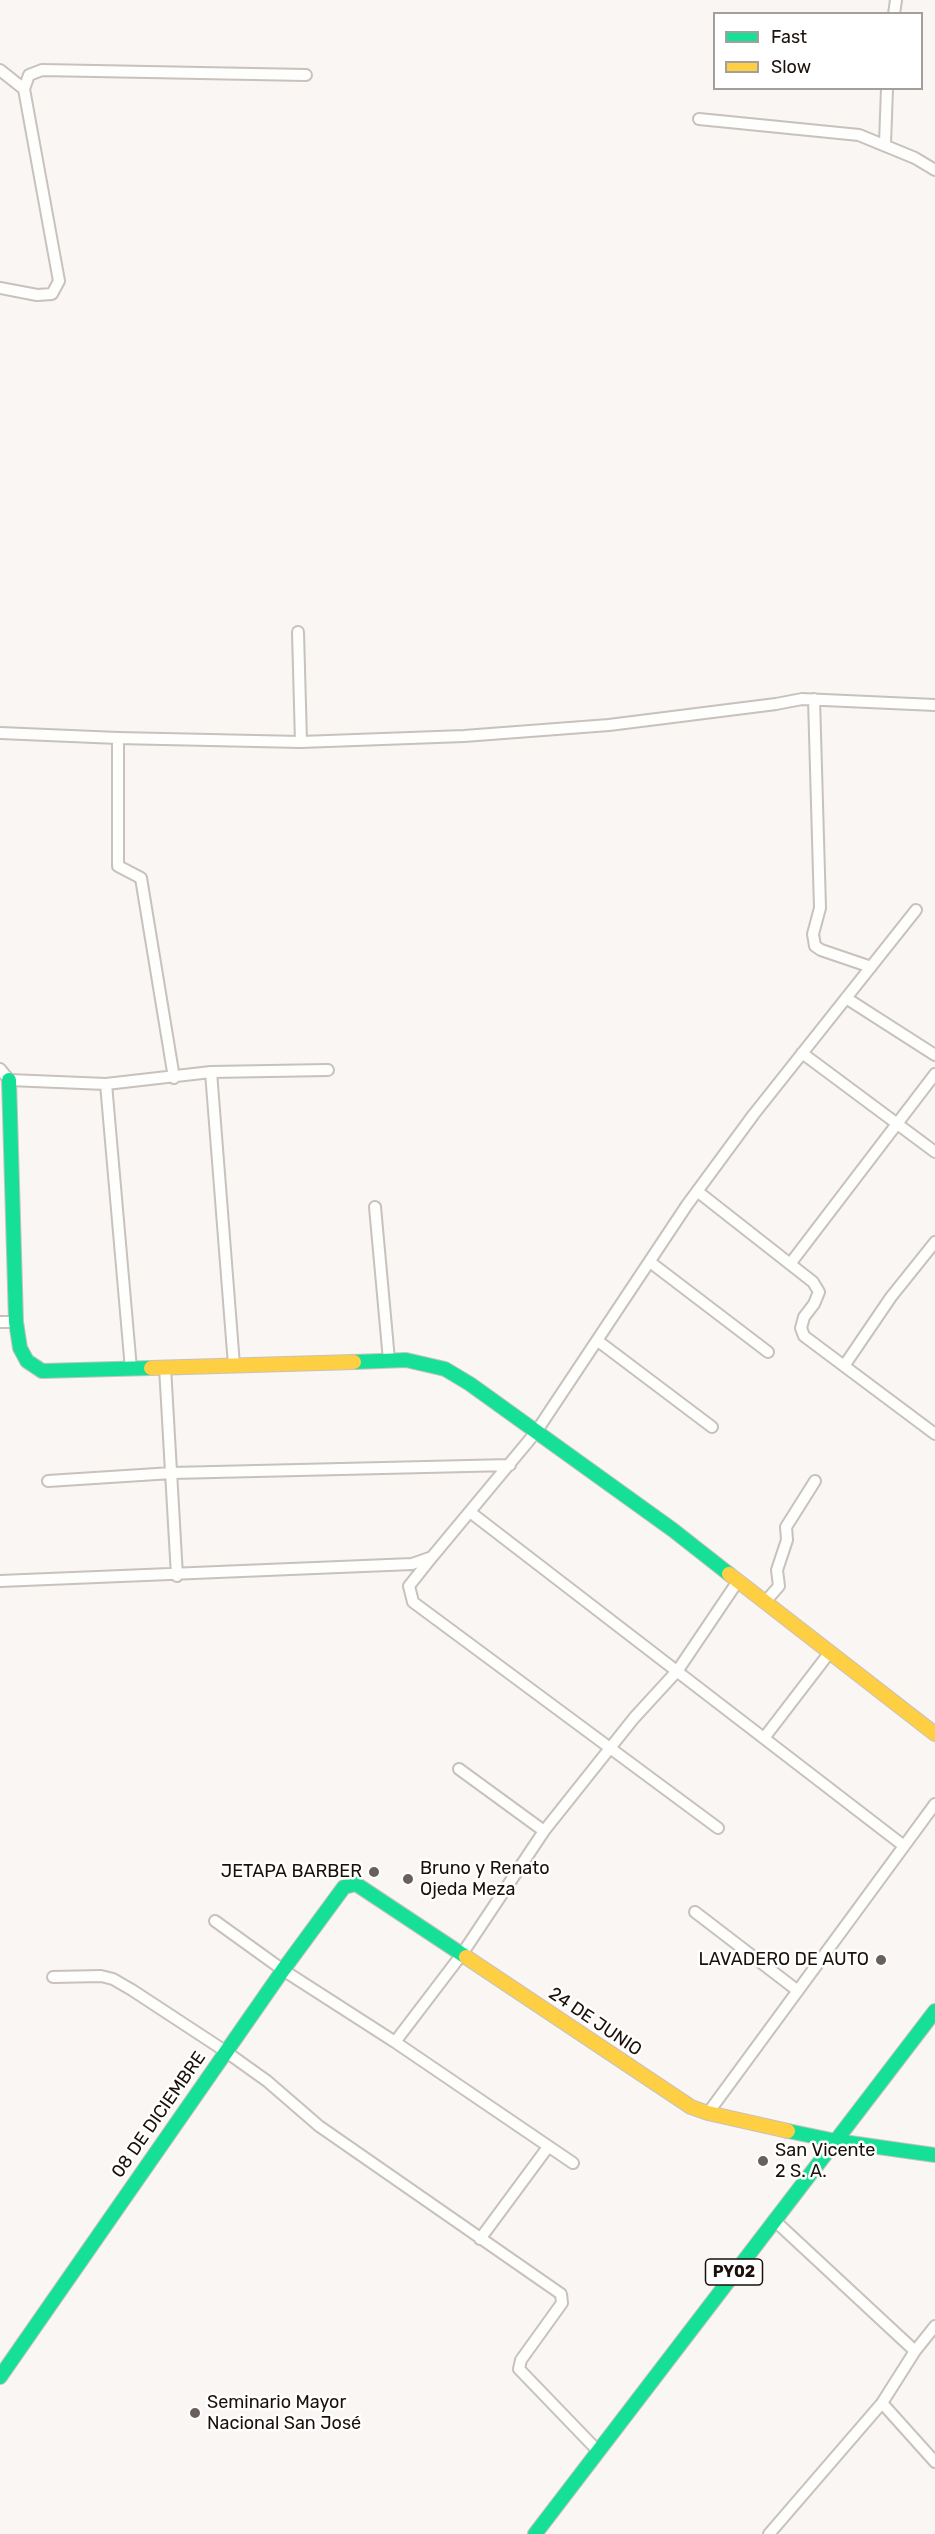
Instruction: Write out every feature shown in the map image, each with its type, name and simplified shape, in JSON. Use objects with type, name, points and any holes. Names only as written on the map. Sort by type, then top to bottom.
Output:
[{"type":"street","points":[[0,288],[38,295],[52,294],[59,281],[24,89],[29,75],[42,69],[306,75]]},
{"type":"street","points":[[0,70],[24,89]]},
{"type":"street","points":[[885,144],[887,90]]},
{"type":"street","points":[[699,119],[860,135],[885,144],[935,170]]},
{"type":"street","points":[[298,632],[301,742]]},
{"type":"street","points":[[0,733],[301,742],[464,736],[609,725],[802,699],[935,705]]},
{"type":"street","points":[[814,699],[820,908],[813,934],[815,946],[871,967]]},
{"type":"street","points":[[118,738],[118,867],[141,878],[174,1078]]},
{"type":"street","points":[[718,1828],[413,1602],[409,1586],[536,1432],[697,1191],[802,1053],[916,910]]},
{"type":"street","points":[[846,998],[935,1055]]},
{"type":"street","points":[[802,1053],[935,1152]]},
{"type":"street","points":[[328,1070],[211,1072],[106,1084],[4,1074],[16,1322],[20,1348],[27,1361],[42,1371],[388,1360],[406,1360],[445,1369],[673,1530],[935,1734]]},
{"type":"street","points":[[211,1072],[234,1365]]},
{"type":"street","points":[[790,1264],[935,1074]]},
{"type":"street","points":[[106,1084],[131,1369]]},
{"type":"street","points":[[697,1191],[813,1282],[819,1292],[814,1304],[804,1317],[801,1328],[804,1336],[935,1434]]},
{"type":"street","points":[[375,1207],[388,1360]]},
{"type":"street","points":[[844,1366],[891,1297],[935,1242]]},
{"type":"street","points":[[650,1262],[768,1352]]},
{"type":"street","points":[[0,1322],[16,1322]]},
{"type":"street","points":[[598,1341],[712,1427]]},
{"type":"street","points":[[165,1368],[177,1576]]},
{"type":"street","points":[[48,1481],[172,1473],[510,1465]]},
{"type":"street","points":[[765,1602],[779,1586],[777,1570],[787,1539],[786,1527],[815,1481]]},
{"type":"street","points":[[470,1512],[904,1846]]},
{"type":"street","points":[[0,1581],[177,1576],[412,1564],[432,1557]]},
{"type":"street","points":[[395,2042],[462,1954],[544,1831],[610,1748],[677,1671],[738,1581]]},
{"type":"street","points":[[764,1738],[830,1652]]},
{"type":"street","points":[[459,1769],[544,1831]]},
{"type":"street","points":[[708,2113],[935,1804]]},
{"type":"street","name":"24 DE JUNIO","points":[[356,1884],[691,2107],[708,2113],[836,2141],[935,2155]]},
{"type":"street","name":"08 DE DICIEMBRE","points":[[0,2377],[283,1970],[344,1887],[356,1884]]},
{"type":"street","points":[[695,1912],[798,1991]]},
{"type":"street","points":[[215,1921],[283,1970],[395,2042],[573,2163]]},
{"type":"street","points":[[53,1977],[101,1976],[113,1979],[180,2020],[267,2081],[320,2126],[562,2295],[562,2303],[521,2360],[519,2369],[598,2451]]},
{"type":"street","name":"PY02","points":[[535,2534],[935,2011]]},
{"type":"street","points":[[480,2239],[548,2147]]},
{"type":"street","points":[[774,2220],[915,2351]]},
{"type":"street","points":[[769,2534],[882,2403],[915,2351],[935,2326]]},
{"type":"street","points":[[882,2403],[935,2462]]},
{"type":"traffic: fast","points":[[9,1080],[16,1322],[20,1348],[27,1361],[42,1371],[151,1368]]},
{"type":"traffic: fast","points":[[354,1362],[406,1360],[445,1369],[470,1384],[673,1530],[729,1574]]},
{"type":"traffic: fast","points":[[0,2377],[283,1970],[344,1887],[356,1884],[466,1957]]},
{"type":"traffic: fast","points":[[535,2534],[935,2011]]},
{"type":"traffic: fast","points":[[788,2131],[836,2141],[935,2155]]},
{"type":"traffic: slow","points":[[151,1368],[354,1362]]},
{"type":"traffic: slow","points":[[729,1574],[935,1734]]},
{"type":"traffic: slow","points":[[466,1957],[691,2107],[788,2131]]},
{"type":"place","name":"JETAPA BARBER","points":[[374,1872]]},
{"type":"place","name":"Bruno y Renato Ojeda Meza","points":[[408,1879]]},
{"type":"place","name":"LAVADERO DE AUTO","points":[[881,1960]]},
{"type":"place","name":"San Vicente 2 S. A.","points":[[763,2161]]},
{"type":"place","name":"Seminario Mayor Nacional San José","points":[[195,2413]]}]
